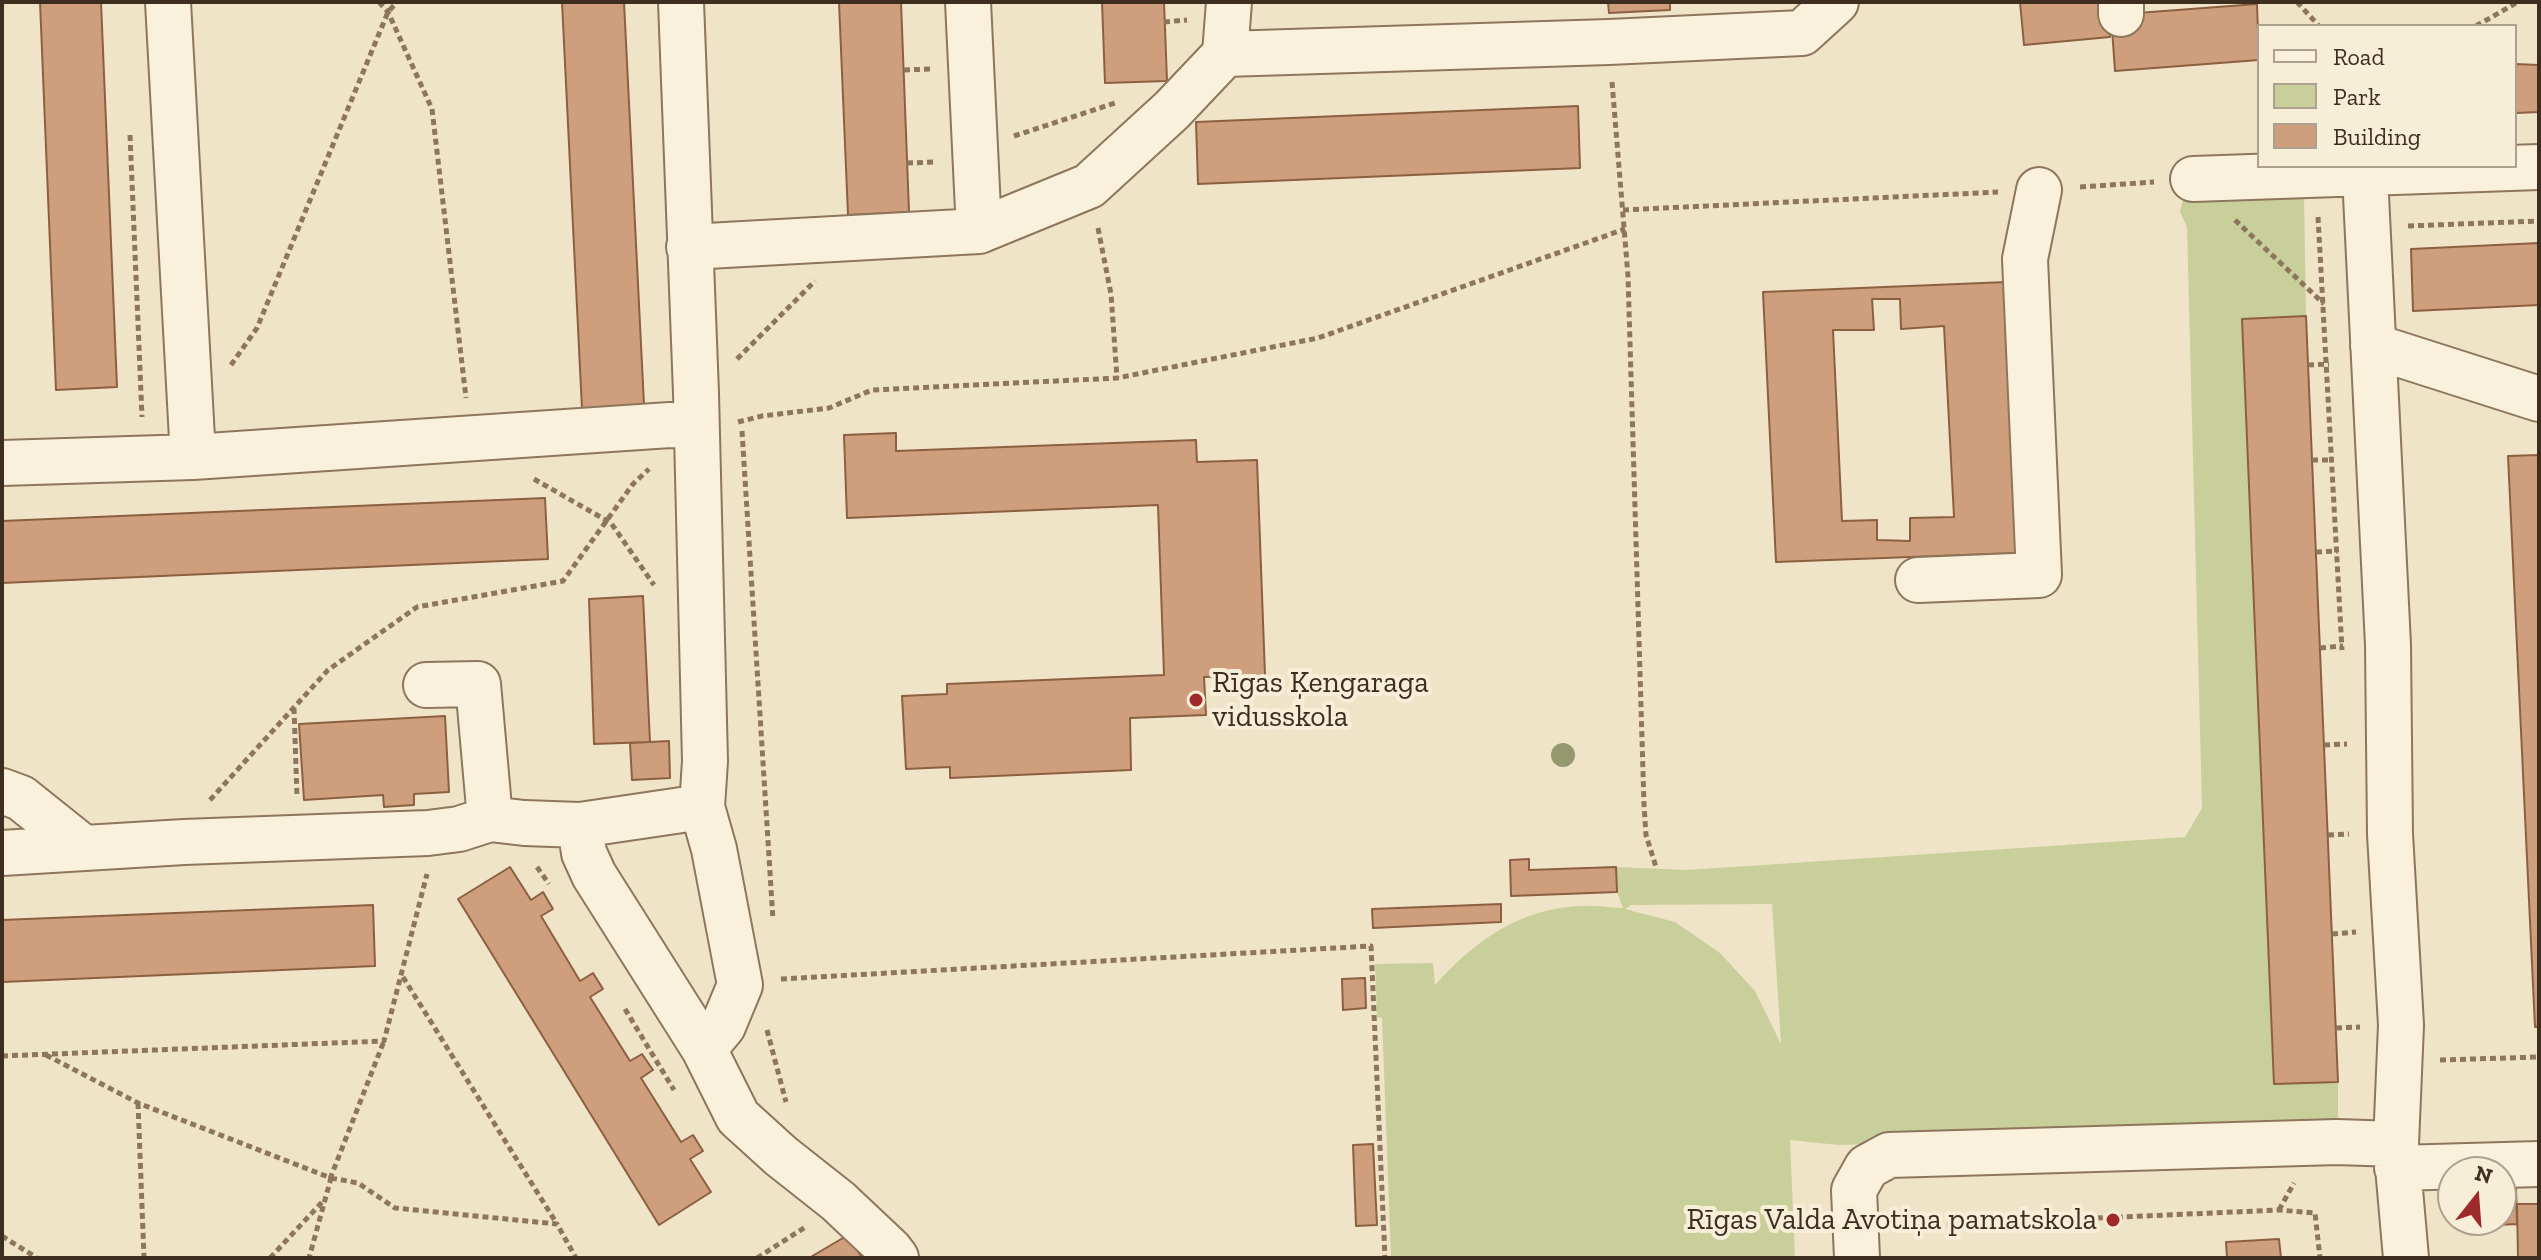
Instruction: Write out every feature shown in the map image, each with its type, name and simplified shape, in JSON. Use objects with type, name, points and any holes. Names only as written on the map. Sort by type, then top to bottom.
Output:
[{"type":"street","points":[[168,2],[192,439]]},
{"type":"street","points":[[681,2],[696,409],[705,761],[702,807],[714,849],[740,985],[723,1026],[704,1049]]},
{"type":"street","points":[[968,2],[979,231]]},
{"type":"street","points":[[689,247],[979,231],[1089,186],[1172,110],[1225,54],[1229,2]]},
{"type":"street","points":[[1225,54],[1609,42],[1726,20],[1802,33],[1836,2]]},
{"type":"street","points":[[2193,179],[2539,167]]},
{"type":"street","points":[[2365,175],[2388,645],[2390,834],[2401,1061],[2397,1156],[2406,1258]]},
{"type":"street","points":[[1918,580],[2039,575],[2025,259],[2039,190]]},
{"type":"street","points":[[2373,346],[2539,399]]},
{"type":"street","points":[[2,463],[144,458],[192,439],[471,438],[670,425],[696,409]]},
{"type":"street","points":[[426,685],[478,684],[490,819]]},
{"type":"street","points":[[2,791],[21,798],[81,846]]},
{"type":"street","points":[[2,853],[81,846],[428,833],[459,829],[490,819],[580,825],[702,807]]},
{"type":"street","points":[[580,825],[584,853],[594,875],[704,1049],[738,1117],[838,1201],[896,1258]]},
{"type":"street","points":[[1857,1243],[1854,1190],[1867,1167],[1889,1155],[2337,1142],[2397,1156],[2539,1164]]},
{"type":"path","points":[[379,2],[388,12],[432,109],[471,438]]},
{"type":"path","points":[[192,439],[257,328],[388,12],[397,2]]},
{"type":"path","points":[[2297,2],[2317,24]]},
{"type":"path","points":[[2480,24],[2518,2]]},
{"type":"path","points":[[1609,42],[1625,229],[1644,805],[1646,835],[1656,867]]},
{"type":"path","points":[[975,149],[1120,101]]},
{"type":"path","points":[[129,128],[144,458]]},
{"type":"path","points":[[2315,176],[2343,660]]},
{"type":"path","points":[[1623,210],[2039,190],[2193,179],[2323,304],[2373,346]]},
{"type":"path","points":[[1089,186],[1111,294],[1117,378]]},
{"type":"path","points":[[2367,228],[2539,221]]},
{"type":"path","points":[[696,409],[742,422],[762,416],[829,408],[872,390],[1117,378],[1318,338],[1625,229]]},
{"type":"path","points":[[184,842],[186,827],[328,670],[417,607],[563,581],[633,484],[696,409],[747,350],[857,238]]},
{"type":"path","points":[[742,422],[774,932]]},
{"type":"path","points":[[534,479],[611,523],[654,585]]},
{"type":"path","points":[[2316,552],[2337,551]]},
{"type":"path","points":[[2320,648],[2342,646]]},
{"type":"path","points":[[294,708],[299,838]]},
{"type":"path","points":[[2324,745],[2346,744],[2345,730]]},
{"type":"path","points":[[2349,819],[2350,848]]},
{"type":"path","points":[[309,1258],[331,1178],[384,1041],[403,976],[427,883],[428,833]]},
{"type":"path","points":[[2328,835],[2350,834]]},
{"type":"path","points":[[2332,934],[2353,932],[2353,918]]},
{"type":"path","points":[[740,985],[790,977],[1371,946],[1385,1258]]},
{"type":"path","points":[[403,976],[576,1258]]},
{"type":"path","points":[[766,1026],[788,1111]]},
{"type":"path","points":[[2336,1028],[2357,1027],[2358,1041]]},
{"type":"path","points":[[2,1056],[384,1041]]},
{"type":"path","points":[[45,1054],[138,1103],[331,1178],[358,1183],[395,1208],[557,1224]]},
{"type":"path","points":[[2401,1061],[2539,1057]]},
{"type":"path","points":[[138,1103],[144,1258]]},
{"type":"path","points":[[270,1258],[325,1199]]},
{"type":"path","points":[[757,1258],[829,1212],[838,1201]]},
{"type":"path","points":[[1857,1243],[2279,1210],[2315,1213],[2320,1258]]},
{"type":"path","points":[[2,1236],[37,1258]]},
{"type":"green space","points":[[2304,193],[2306,316],[2242,319],[2274,1084],[2338,1082],[2338,1131],[1838,1145],[1790,1140],[1795,1258],[1391,1258],[1382,1018],[1377,1017],[1375,964],[1433,963],[1435,985],[1481,942],[1517,921],[1557,908],[1623,908],[1617,892],[1616,867],[1687,870],[2185,837],[2202,808],[2187,227],[2180,212],[2184,194]],"holes":[[[1772,904],[1781,1044],[1755,991],[1720,953],[1675,922],[1625,909],[1631,905]]]},
{"type":"building","points":[[40,2],[101,2],[117,387],[56,390]]},
{"type":"building","points":[[562,2],[624,2],[644,405],[582,409]]},
{"type":"building","points":[[839,2],[901,2],[909,212],[848,215]]},
{"type":"building","points":[[1102,2],[1164,2],[1167,81],[1105,83]]},
{"type":"building","points":[[1608,2],[1670,2],[1670,10],[1609,13]]},
{"type":"building","points":[[2020,2],[2107,2],[2110,37],[2024,45]]},
{"type":"building","points":[[2257,4],[2257,60],[2115,71],[2111,15]]},
{"type":"building","points":[[2517,64],[2539,65],[2539,112],[2517,113]]},
{"type":"building","points":[[1578,106],[1580,168],[1198,184],[1196,122]]},
{"type":"building","points":[[2539,243],[2539,305],[2413,311],[2411,249]]},
{"type":"building","points":[[2007,282],[2018,553],[1776,562],[1763,292]],"holes":[[[1872,299],[1900,299],[1901,329],[1944,326],[1954,517],[1910,518],[1910,541],[1877,540],[1877,520],[1842,521],[1833,330],[1874,330]]]},
{"type":"building","points":[[2306,316],[2338,1082],[2274,1084],[2242,319]]},
{"type":"building","points":[[896,433],[896,451],[1196,440],[1197,462],[1257,460],[1265,675],[1204,677],[1206,715],[1130,718],[1131,770],[950,778],[950,767],[906,769],[902,696],[947,694],[947,684],[1164,675],[1158,505],[847,518],[844,435]]},
{"type":"building","points":[[2539,455],[2539,1027],[2535,1027],[2508,456]]},
{"type":"building","points":[[545,498],[548,559],[2,583],[2,521]]},
{"type":"building","points":[[643,596],[650,742],[594,744],[589,599]]},
{"type":"building","points":[[445,716],[449,792],[414,794],[414,805],[384,807],[383,795],[304,800],[299,724]]},
{"type":"building","points":[[669,741],[670,778],[632,780],[630,743]]},
{"type":"building","points":[[1529,859],[1529,870],[1616,867],[1617,892],[1511,896],[1510,860]]},
{"type":"building","points":[[510,867],[531,900],[543,892],[553,909],[541,916],[580,981],[593,973],[603,989],[590,997],[630,1061],[642,1054],[653,1070],[641,1078],[681,1142],[693,1135],[703,1151],[690,1159],[711,1192],[659,1225],[458,899]]},
{"type":"building","points":[[1501,904],[1501,922],[1373,928],[1372,909]]},
{"type":"building","points":[[373,905],[375,966],[2,982],[2,920]]},
{"type":"building","points":[[1365,978],[1366,1008],[1343,1010],[1342,979]]},
{"type":"building","points":[[1373,1144],[1377,1225],[1356,1226],[1353,1145]]},
{"type":"building","points":[[2517,1204],[2539,1204],[2539,1258],[2518,1258]]},
{"type":"building","points":[[848,1235],[862,1258],[809,1258]]},
{"type":"building","points":[[2279,1239],[2281,1258],[2227,1258],[2226,1242]]},
{"type":"place","name":"Rīgas Ķengaraga vidusskola","points":[[1196,700]]},
{"type":"place","name":"Rīgas Valda Avotiņa pamatskola","points":[[2113,1220]]}]
